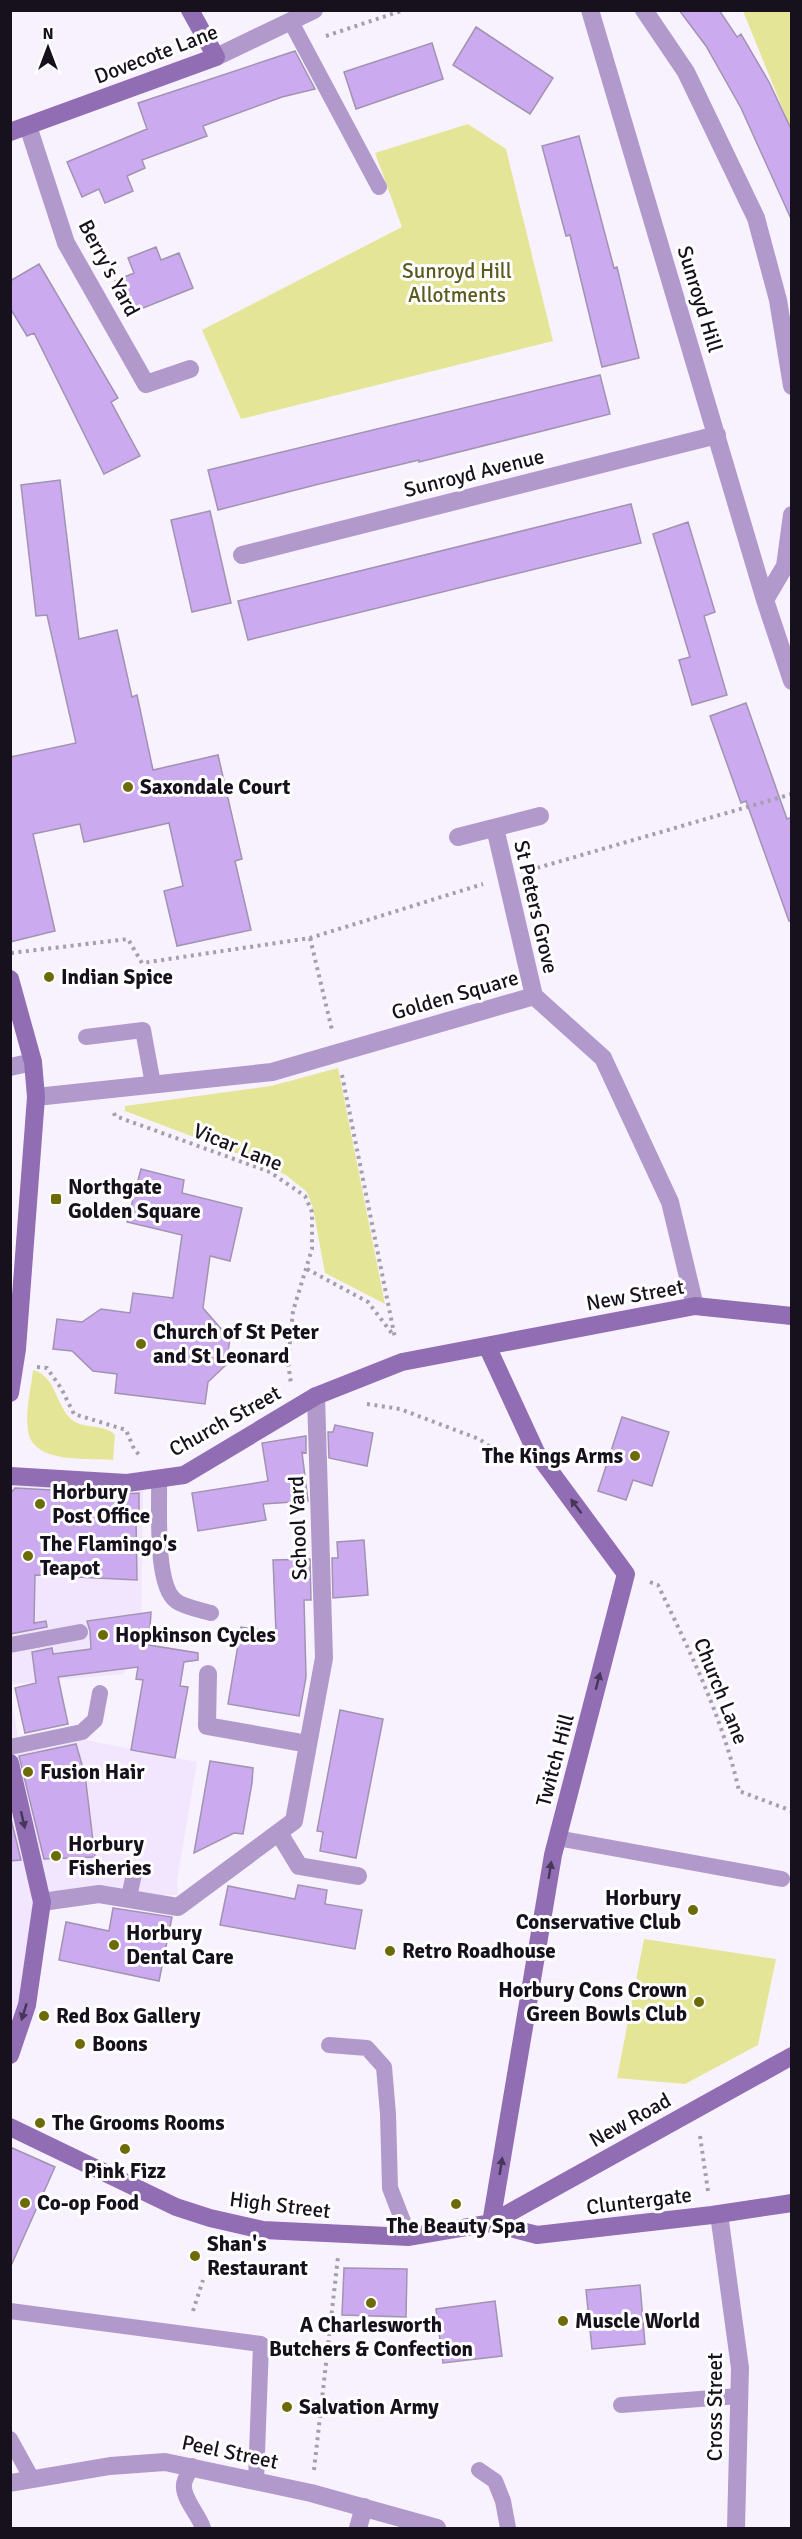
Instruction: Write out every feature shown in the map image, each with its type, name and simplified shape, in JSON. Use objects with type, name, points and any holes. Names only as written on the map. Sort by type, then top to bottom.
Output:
[{"type":"street","points":[[190,10],[216,57]]},
{"type":"street","name":"Dovecote Lane","points":[[10,132],[216,57],[314,10]]},
{"type":"street","name":"Sunroyd Hill","points":[[590,10],[765,600],[792,681]]},
{"type":"street","points":[[644,10],[686,72],[756,218],[778,300],[792,386]]},
{"type":"street","name":"Berry's Yard","points":[[28,126],[66,243],[146,384],[190,369]]},
{"type":"street","name":"Sunroyd Avenue","points":[[242,555],[717,435]]},
{"type":"street","points":[[765,600],[785,566],[792,515]]},
{"type":"street","name":"St Peters Grove","points":[[458,837],[540,816]]},
{"type":"street","name":"St Peters Grove","points":[[495,828],[534,996]]},
{"type":"street","points":[[10,980],[33,1062],[36,1097],[10,1393]]},
{"type":"street","name":"Golden Square","points":[[36,1097],[272,1072],[337,1051],[534,996],[603,1058],[670,1202],[694,1306]]},
{"type":"street","points":[[10,1067],[33,1062]]},
{"type":"street","name":"New Street","points":[[488,1346],[694,1306],[792,1316]]},
{"type":"street","points":[[488,1346],[536,1452],[626,1574]]},
{"type":"street","name":"Church Street","points":[[10,1476],[127,1483],[184,1475],[316,1396],[402,1362],[488,1346]]},
{"type":"street","name":"School Yard","points":[[42,1902],[99,1894],[178,1907],[294,1821],[324,1658],[316,1396]]},
{"type":"street","name":"Twitch Hill","points":[[491,2223],[557,1838],[626,1574]]},
{"type":"street","points":[[208,1674],[207,1726],[308,1743]]},
{"type":"street","points":[[10,1763],[42,1902],[27,2005],[10,2055]]},
{"type":"street","points":[[279,1833],[299,1866],[358,1876]]},
{"type":"street","name":"New Road","points":[[491,2223],[792,2056]]},
{"type":"street","name":"High Street","points":[[10,2127],[176,2207],[263,2230],[409,2237],[491,2223]]},
{"type":"street","name":"Cluntergate","points":[[491,2223],[537,2235],[715,2215],[792,2203]]},
{"type":"street","name":"Cross Street","points":[[715,2215],[740,2368],[736,2529]]},
{"type":"street","name":"Peel Street","points":[[10,2483],[121,2465],[165,2462],[311,2493],[437,2529]]},
{"type":"street","points":[[358,2529],[364,2507]]},
{"type":"lane","points":[[291,22],[379,187]]},
{"type":"lane","points":[[86,1037],[143,1030],[153,1084]]},
{"type":"lane","points":[[159,1478],[162,1570],[166,1588],[175,1601],[211,1613]]},
{"type":"lane","points":[[10,1645],[80,1632]]},
{"type":"lane","points":[[10,1747],[82,1732],[95,1720],[100,1693]]},
{"type":"lane","points":[[557,1838],[782,1879]]},
{"type":"lane","points":[[129,1898],[134,1874]]},
{"type":"lane","points":[[329,2045],[367,2048],[384,2067],[390,2188],[409,2237]]},
{"type":"lane","points":[[10,2311],[261,2344],[256,2481]]},
{"type":"lane","points":[[621,2405],[739,2396]]},
{"type":"lane","points":[[10,2439],[32,2479]]},
{"type":"lane","points":[[192,2466],[184,2486],[188,2500],[199,2517],[203,2529]]},
{"type":"lane","points":[[479,2470],[495,2481],[503,2501],[508,2529]]},
{"type":"path","points":[[302,44],[404,10]]},
{"type":"path","points":[[10,953],[128,939],[142,963],[310,938],[506,877],[792,794]]},
{"type":"path","points":[[310,938],[337,1051],[402,1362]]},
{"type":"path","name":"Vicar Lane","points":[[107,1089],[115,1116],[270,1172],[305,1196],[312,1212],[312,1249],[293,1311],[288,1362],[295,1408]]},
{"type":"path","points":[[307,1269],[368,1302],[395,1336]]},
{"type":"path","points":[[14,1353],[46,1368],[61,1388],[74,1414],[126,1430],[134,1449],[159,1478]]},
{"type":"path","points":[[358,1402],[400,1409],[478,1439],[523,1471]]},
{"type":"path","name":"Church Lane","points":[[626,1574],[658,1585],[699,1670],[731,1754],[739,1791],[792,1811]]},
{"type":"path","points":[[696,2109],[715,2215]]},
{"type":"path","points":[[311,2493],[340,2235]]},
{"type":"path","points":[[185,2334],[203,2280]]},
{"type":"shaded area","points":[[11,1483],[143,1487],[141,1635],[124,1674],[11,1684]]},
{"type":"shaded area","points":[[10,1689],[20,1750],[81,1739],[197,1762],[177,1880],[178,1895],[46,1894],[10,2045]]},
{"type":"green space","points":[[743,11],[791,11],[791,131],[786,117]]},
{"type":"green space","name":"Sunroyd Hill Allotments","points":[[468,124],[506,149],[553,341],[241,419],[202,330],[402,227],[375,153]]},
{"type":"green space","points":[[338,1068],[385,1304],[325,1273],[313,1208],[307,1192],[286,1175],[252,1159],[125,1111],[125,1106],[271,1086]]},
{"type":"green space","points":[[33,1370],[46,1378],[64,1411],[74,1421],[110,1431],[115,1435],[113,1460],[63,1457],[50,1454],[32,1442],[28,1431],[27,1416]]},
{"type":"green space","name":"Horbury Cons Crown Green Bowls Club","points":[[644,1939],[776,1959],[758,2045],[685,2084],[617,2078]]},
{"type":"building","points":[[679,10],[719,10],[737,37],[741,34],[769,82],[792,131],[792,221],[741,108],[706,46]]},
{"type":"building","points":[[476,27],[553,78],[530,114],[453,65]]},
{"type":"building","points":[[432,43],[443,79],[356,109],[344,72]]},
{"type":"building","points":[[295,51],[315,89],[282,97],[203,126],[207,136],[142,160],[145,168],[127,176],[133,191],[105,203],[99,189],[82,197],[67,162],[147,129],[138,103]]},
{"type":"building","points":[[579,136],[614,268],[617,267],[639,358],[602,367],[570,235],[566,236],[542,146]]},
{"type":"building","points":[[156,247],[161,260],[179,253],[193,288],[128,314],[115,281],[134,273],[128,258]]},
{"type":"building","points":[[39,264],[118,398],[111,402],[140,456],[104,474],[34,333],[27,336],[10,308],[10,281]]},
{"type":"building","points":[[600,375],[610,414],[218,510],[208,470]]},
{"type":"building","name":"Saxondale Court","points":[[60,480],[79,639],[117,630],[132,697],[137,695],[153,770],[218,755],[242,859],[235,861],[251,930],[177,946],[164,891],[183,886],[169,823],[84,842],[80,824],[33,834],[55,931],[10,942],[10,757],[76,743],[47,615],[36,616],[21,485]]},
{"type":"building","points":[[631,504],[641,543],[248,640],[238,601]]},
{"type":"building","points":[[210,511],[231,603],[192,612],[171,520]]},
{"type":"building","points":[[688,522],[715,612],[704,616],[727,695],[692,705],[679,660],[690,657],[653,534]]},
{"type":"building","points":[[746,703],[787,819],[792,817],[792,920],[789,921],[746,801],[741,803],[710,716]]},
{"type":"building","name":"Church of St Peter and St Leonard","points":[[141,1169],[184,1180],[182,1193],[242,1208],[230,1261],[210,1256],[203,1308],[230,1339],[226,1365],[208,1382],[205,1404],[115,1393],[117,1374],[93,1371],[72,1351],[53,1349],[57,1319],[82,1322],[101,1309],[130,1313],[133,1293],[173,1298],[182,1235],[127,1222]]},
{"type":"building","name":"The Kings Arms","points":[[622,1417],[669,1432],[652,1486],[633,1480],[626,1500],[598,1491]]},
{"type":"building","points":[[335,1425],[373,1433],[367,1466],[329,1458],[328,1432],[333,1432]]},
{"type":"building","points":[[306,1436],[306,1453],[302,1452],[308,1501],[263,1504],[266,1520],[198,1531],[192,1493],[268,1481],[262,1443]]},
{"type":"building","points":[[15,1488],[139,1493],[139,1517],[136,1517],[137,1580],[35,1575],[34,1623],[46,1621],[47,1627],[10,1634],[10,1494]]},
{"type":"building","points":[[364,1540],[368,1595],[333,1598],[332,1558],[338,1558],[337,1542]]},
{"type":"building","points":[[310,1559],[311,1600],[304,1600],[306,1677],[299,1716],[228,1704],[241,1627],[276,1632],[273,1560]]},
{"type":"building","points":[[151,1612],[149,1645],[198,1653],[198,1660],[184,1662],[180,1686],[188,1687],[175,1758],[131,1750],[143,1680],[136,1679],[138,1667],[58,1677],[68,1724],[25,1733],[15,1688],[36,1683],[32,1652],[52,1648],[53,1654],[91,1649],[87,1621]]},
{"type":"building","points":[[340,1710],[383,1719],[356,1858],[320,1851],[323,1832],[317,1831]]},
{"type":"building","points":[[76,1744],[85,1775],[95,1857],[44,1859],[19,1756]]},
{"type":"building","points":[[210,1761],[253,1768],[252,1783],[243,1834],[234,1833],[194,1853]]},
{"type":"building","points":[[10,1815],[21,1860],[10,1861]]},
{"type":"building","points":[[298,1885],[327,1890],[325,1904],[362,1910],[355,1949],[220,1925],[228,1886],[295,1899]]},
{"type":"building","name":"Horbury Dental Care","points":[[113,1908],[172,1917],[159,1981],[59,1960],[66,1922],[109,1931]]},
{"type":"building","name":"Co-op Food","points":[[10,2147],[55,2167],[10,2268]]},
{"type":"building","name":"A Charlesworth Butchers & Confection","points":[[344,2268],[407,2269],[406,2317],[342,2315]]},
{"type":"building","points":[[640,2285],[645,2344],[592,2349],[586,2290]]},
{"type":"building","points":[[495,2301],[502,2356],[443,2363],[436,2309]]},
{"type":"place","name":"Saxondale Court","points":[[128,787]]},
{"type":"place","name":"Indian Spice","points":[[49,977]]},
{"type":"place","name":"Northgate Golden Square","points":[[56,1199]]},
{"type":"place","name":"Church of St Peter and St Leonard","points":[[141,1344]]},
{"type":"place","name":"The Kings Arms","points":[[635,1456]]},
{"type":"place","name":"Horbury Post Office","points":[[40,1504]]},
{"type":"place","name":"The Flamingo's Teapot","points":[[28,1556]]},
{"type":"place","name":"Hopkinson Cycles","points":[[103,1635]]},
{"type":"place","name":"Fusion Hair","points":[[28,1772]]},
{"type":"place","name":"Horbury Fisheries","points":[[56,1856]]},
{"type":"place","name":"Horbury Conservative Club","points":[[693,1910]]},
{"type":"place","name":"Horbury Dental Care","points":[[114,1945]]},
{"type":"place","name":"Retro Roadhouse","points":[[390,1951]]},
{"type":"place","name":"Horbury Cons Crown Green Bowls Club","points":[[699,2002]]},
{"type":"place","name":"Red Box Gallery","points":[[44,2016]]},
{"type":"place","name":"Boons","points":[[80,2044]]},
{"type":"place","name":"The Grooms Rooms","points":[[40,2123]]},
{"type":"place","name":"Pink Fizz","points":[[125,2149]]},
{"type":"place","name":"Co-op Food","points":[[25,2203]]},
{"type":"place","name":"The Beauty Spa","points":[[456,2204]]},
{"type":"place","name":"Shan's Restaurant","points":[[195,2256]]},
{"type":"place","name":"A Charlesworth Butchers & Confection","points":[[371,2303]]},
{"type":"place","name":"Muscle World","points":[[563,2321]]},
{"type":"place","name":"Salvation Army","points":[[287,2407]]}]
